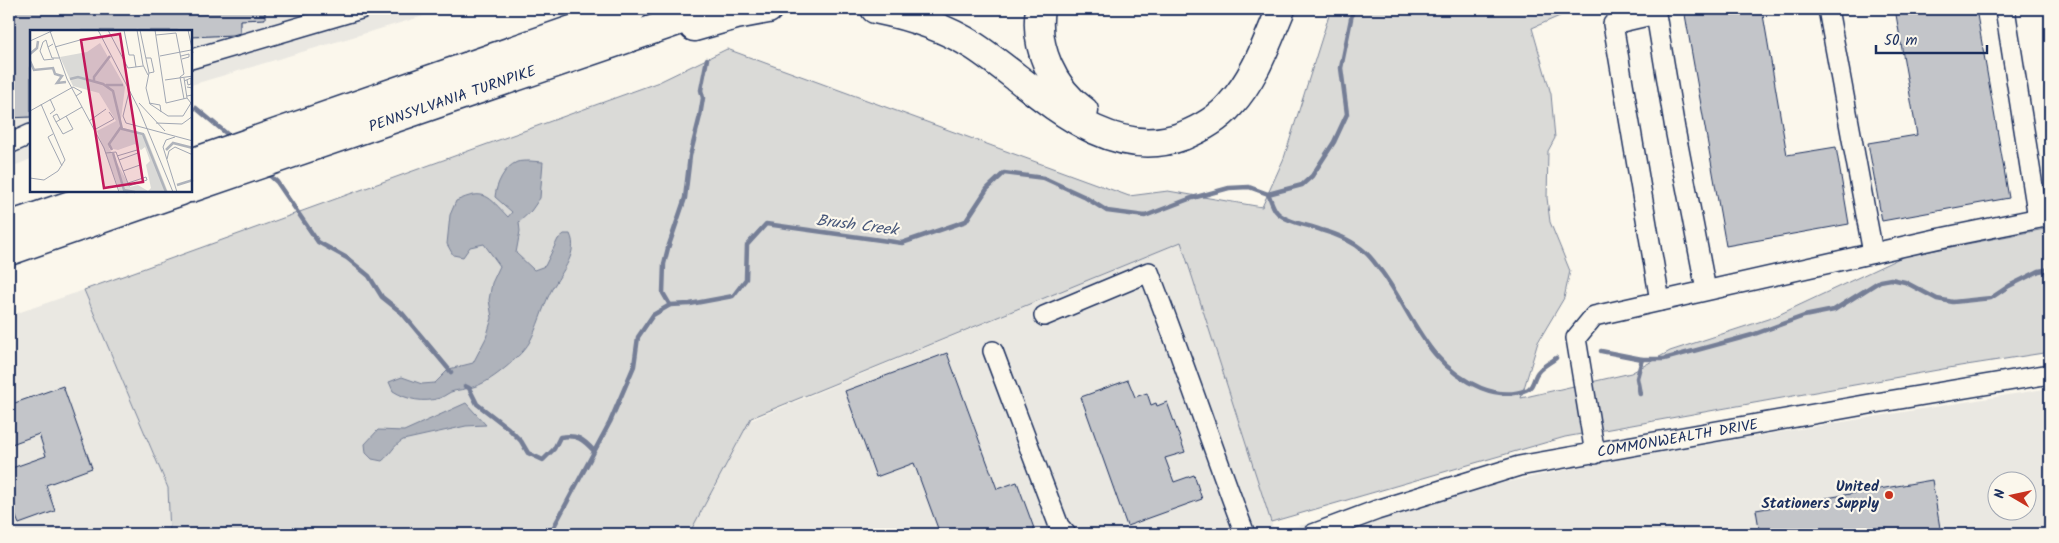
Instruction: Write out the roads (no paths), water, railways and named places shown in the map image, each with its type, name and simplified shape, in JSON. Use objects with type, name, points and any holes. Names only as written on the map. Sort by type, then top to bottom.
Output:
[{"type":"highway","name":"PENNSYLVANIA TURNPIKE","points":[[192,163],[632,9]]},
{"type":"highway","name":"PENNSYLVANIA TURNPIKE","points":[[192,188],[713,9]]},
{"type":"highway","points":[[642,34],[668,35],[736,15],[768,9]]},
{"type":"highway","points":[[875,9],[918,20],[947,31],[973,46],[1073,119],[1106,134],[1137,142],[1167,140],[1195,131],[1230,106],[1255,69],[1281,9]]},
{"type":"highway","points":[[1040,9],[1040,37],[1045,58],[1052,76],[1064,93],[1081,109],[1101,120],[1117,126],[1151,129],[1168,126],[1200,113],[1227,90],[1238,75],[1266,9]]},
{"type":"highway","points":[[9,226],[109,192]]},
{"type":"highway","points":[[9,251],[178,192]]},
{"type":"street","points":[[192,60],[361,9]]},
{"type":"street","points":[[1828,9],[1873,253]]},
{"type":"street","points":[[1595,454],[1576,338],[1594,316],[1873,253],[2044,217],[2005,9]]},
{"type":"street","points":[[1660,301],[1613,24],[1656,14],[1675,129],[1706,290]]},
{"type":"street","points":[[9,144],[30,134]]},
{"type":"street","points":[[1044,316],[1149,272],[1180,350],[1220,468],[1246,534]]},
{"type":"street","points":[[993,351],[1059,526],[1066,534]]},
{"type":"street","name":"COMMONWEALTH DRIVE","points":[[1313,534],[1377,510],[1519,466],[1595,454],[1653,441],[2050,374]]},
{"type":"waterway","name":"Brush Creek","points":[[550,534],[610,422],[634,366],[638,337],[653,315],[670,305],[690,304],[733,296],[746,279],[747,245],[766,224],[902,243],[966,221],[987,189],[1004,173],[1044,178],[1083,196],[1107,211],[1145,216],[1189,199],[1229,188],[1249,187],[1268,194],[1302,185],[1312,176],[1334,142],[1347,114],[1341,68],[1353,9]]},
{"type":"waterway","points":[[670,305],[663,293],[664,264],[685,198],[690,156],[703,98],[701,90],[707,59]]},
{"type":"waterway","points":[[196,108],[233,139]]},
{"type":"waterway","points":[[267,173],[277,182],[318,242],[347,258],[369,276],[382,297],[402,313],[451,372]]},
{"type":"waterway","points":[[1268,194],[1273,207],[1280,215],[1297,223],[1350,241],[1367,254],[1382,272],[1434,353],[1447,367],[1463,379],[1492,392],[1503,394],[1520,392],[1530,387],[1540,370],[1556,358]]},
{"type":"waterway","points":[[1601,351],[1642,359],[1664,359],[1752,335],[1804,316],[1834,310],[1880,281],[1891,279],[1905,282],[1937,299],[1953,302],[1991,298],[2009,286],[2039,271],[2050,269]]},
{"type":"waterway","points":[[1640,394],[1637,378],[1642,359]]},
{"type":"waterway","points":[[465,386],[469,388],[477,404],[508,428],[521,441],[528,453],[543,460],[554,449],[560,437],[566,436],[579,438],[594,451]]},
{"type":"place","name":"United Stationers Supply","points":[[1889,495]]}]
